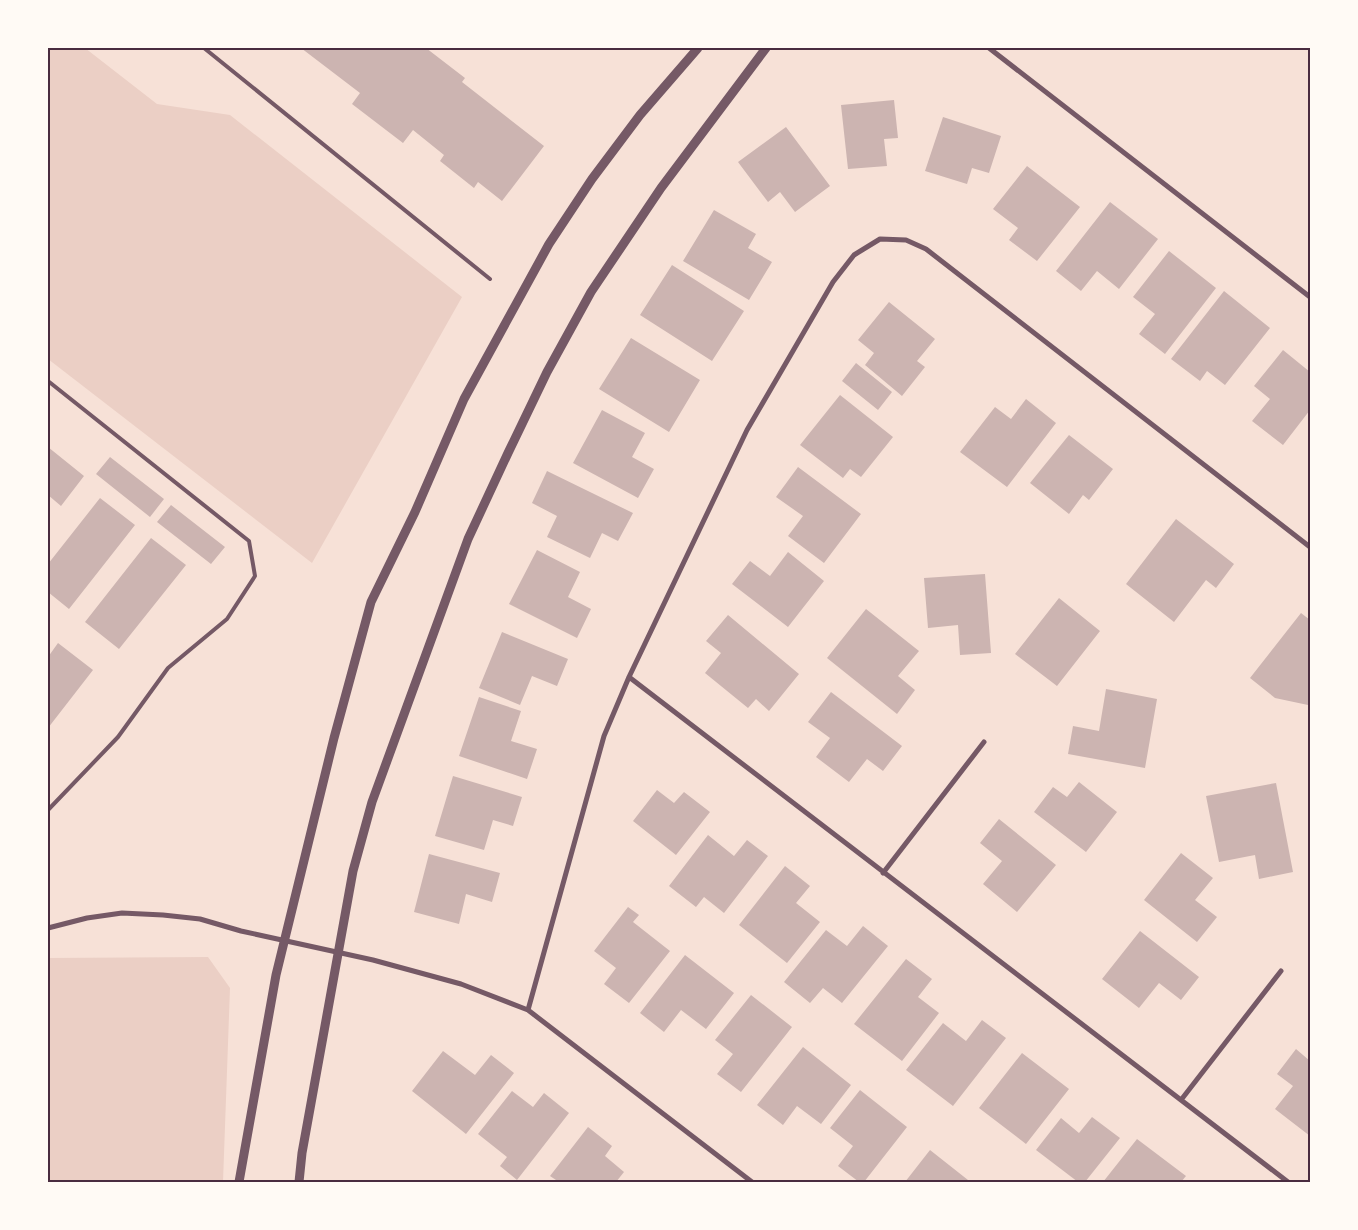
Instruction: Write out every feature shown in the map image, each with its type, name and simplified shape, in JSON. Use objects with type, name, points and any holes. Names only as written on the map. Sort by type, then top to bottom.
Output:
[{"type":"street","points":[[239,1182],[276,975],[334,738],[371,602],[415,512],[464,400],[549,244],[592,179],[640,115],[698,48]]},
{"type":"street","points":[[299,1182],[302,1153],[353,871],[372,802],[468,539],[547,372],[591,292],[655,196],[766,48]]},
{"type":"street","points":[[989,48],[1310,296]]},
{"type":"street","points":[[528,1010],[604,736],[629,677],[747,430],[833,282],[854,255],[880,239],[906,240],[926,249],[1310,547]]},
{"type":"street","points":[[629,677],[1288,1182]]},
{"type":"street","points":[[883,873],[984,742]]},
{"type":"street","points":[[48,928],[87,918],[122,913],[163,914],[200,919],[241,931],[338,951],[461,984],[528,1010],[752,1182]]},
{"type":"street","points":[[1181,1100],[1281,971]]},
{"type":"lane","points":[[204,48],[490,279]]},
{"type":"lane","points":[[48,381],[249,541],[255,576],[227,619],[168,668],[118,737],[48,810]]},
{"type":"shaded area","points":[[48,48],[85,48],[157,104],[230,115],[462,297],[312,563],[48,359]]},
{"type":"shaded area","points":[[208,957],[230,988],[223,1182],[48,1182],[48,958]]},
{"type":"building","points":[[301,48],[426,48],[465,78],[462,82],[544,146],[502,201],[478,182],[474,188],[440,161],[444,155],[413,130],[403,143],[352,104],[360,93]]},
{"type":"building","points":[[894,100],[898,138],[884,139],[887,166],[848,169],[841,105]]},
{"type":"building","points":[[943,117],[1001,136],[989,173],[972,168],[967,184],[925,171]]},
{"type":"building","points":[[786,127],[830,186],[795,212],[780,192],[768,202],[738,162]]},
{"type":"building","points":[[1027,166],[1080,207],[1037,261],[1009,240],[1018,228],[993,209]]},
{"type":"building","points":[[1110,202],[1158,239],[1119,289],[1097,271],[1081,291],[1056,271]]},
{"type":"building","points":[[714,210],[756,234],[748,248],[772,262],[749,300],[683,261]]},
{"type":"building","points":[[1169,251],[1216,288],[1165,354],[1139,334],[1155,314],[1133,297]]},
{"type":"building","points":[[672,265],[744,311],[712,361],[640,315]]},
{"type":"building","points":[[1224,291],[1270,328],[1225,385],[1207,371],[1200,381],[1171,359]]},
{"type":"building","points":[[889,302],[935,339],[917,361],[925,367],[902,396],[865,365],[874,353],[858,340]]},
{"type":"building","points":[[631,338],[700,380],[669,432],[599,389]]},
{"type":"building","points":[[1283,350],[1310,372],[1310,410],[1283,445],[1252,421],[1270,399],[1254,386]]},
{"type":"building","points":[[856,363],[892,392],[878,410],[842,381]]},
{"type":"building","points":[[840,395],[893,437],[861,477],[850,469],[843,478],[800,445]]},
{"type":"building","points":[[1026,399],[1056,423],[1007,487],[960,452],[995,407],[1011,419]]},
{"type":"building","points":[[602,410],[645,433],[632,457],[654,469],[638,498],[573,463]]},
{"type":"building","points":[[1069,435],[1113,469],[1089,500],[1083,495],[1069,514],[1030,483]]},
{"type":"building","points":[[48,447],[84,476],[61,506],[48,495]]},
{"type":"building","points":[[110,457],[164,499],[150,517],[96,474]]},
{"type":"building","points":[[798,467],[861,514],[824,563],[788,536],[803,516],[776,497]]},
{"type":"building","points":[[547,471],[633,513],[618,541],[602,533],[590,558],[547,537],[557,516],[532,503]]},
{"type":"building","points":[[100,498],[135,525],[69,609],[48,592],[48,564]]},
{"type":"building","points":[[171,505],[225,547],[211,564],[157,522]]},
{"type":"building","points":[[1176,519],[1234,564],[1216,588],[1206,580],[1174,622],[1126,584]]},
{"type":"building","points":[[151,538],[186,565],[119,649],[85,622]]},
{"type":"building","points":[[537,550],[580,572],[568,597],[591,609],[577,638],[509,604]]},
{"type":"building","points":[[788,552],[824,581],[788,627],[732,584],[750,561],[770,576]]},
{"type":"building","points":[[985,574],[991,653],[960,655],[958,625],[928,628],[924,578]]},
{"type":"building","points":[[1059,598],[1100,631],[1057,686],[1015,654]]},
{"type":"building","points":[[866,609],[919,651],[898,676],[915,690],[897,714],[827,658]]},
{"type":"building","points":[[1301,613],[1310,620],[1310,703],[1308,705],[1275,698],[1250,678]]},
{"type":"building","points":[[728,615],[799,674],[769,711],[756,699],[748,708],[705,673],[721,653],[706,641]]},
{"type":"building","points":[[502,632],[568,659],[557,686],[532,676],[520,705],[479,688]]},
{"type":"building","points":[[58,643],[93,670],[48,728],[48,657]]},
{"type":"building","points":[[1106,689],[1157,699],[1145,768],[1068,754],[1073,726],[1099,731]]},
{"type":"building","points":[[831,692],[902,746],[883,771],[867,759],[849,782],[816,757],[830,738],[808,722]]},
{"type":"building","points":[[479,697],[521,711],[511,741],[537,749],[527,779],[459,756]]},
{"type":"building","points":[[453,776],[522,797],[513,826],[493,820],[484,850],[435,836]]},
{"type":"building","points":[[1079,782],[1117,812],[1086,852],[1034,812],[1053,787],[1067,797]]},
{"type":"building","points":[[1276,783],[1293,872],[1259,879],[1255,855],[1219,862],[1206,796]]},
{"type":"building","points":[[657,790],[674,803],[684,792],[710,812],[676,855],[633,821]]},
{"type":"building","points":[[999,819],[1056,865],[1017,912],[983,884],[1002,861],[980,843]]},
{"type":"building","points":[[708,835],[734,856],[747,840],[768,856],[724,913],[704,897],[696,907],[669,886]]},
{"type":"building","points":[[1181,853],[1213,878],[1195,900],[1217,917],[1197,942],[1144,900]]},
{"type":"building","points":[[429,854],[500,873],[492,902],[466,894],[459,924],[414,912]]},
{"type":"building","points":[[785,866],[810,886],[796,903],[820,922],[787,963],[739,925]]},
{"type":"building","points":[[628,907],[639,915],[633,922],[670,951],[629,1003],[604,984],[616,968],[594,951]]},
{"type":"building","points":[[863,926],[888,946],[842,1003],[823,988],[810,1003],[784,982],[826,930],[847,946]]},
{"type":"building","points":[[1140,931],[1199,977],[1181,1000],[1159,983],[1139,1008],[1102,979]]},
{"type":"building","points":[[685,955],[734,993],[706,1029],[681,1010],[664,1032],[640,1013]]},
{"type":"building","points":[[906,959],[932,979],[918,997],[939,1013],[902,1061],[854,1024]]},
{"type":"building","points":[[751,995],[792,1027],[741,1092],[717,1074],[733,1054],[715,1040]]},
{"type":"building","points":[[982,1020],[1006,1038],[953,1106],[906,1070],[943,1023],[966,1041]]},
{"type":"building","points":[[803,1047],[851,1085],[821,1124],[797,1106],[783,1125],[757,1105]]},
{"type":"building","points":[[1296,1049],[1310,1061],[1310,1136],[1275,1109],[1293,1086],[1277,1074]]},
{"type":"building","points":[[443,1051],[475,1075],[491,1055],[514,1073],[466,1134],[412,1091]]},
{"type":"building","points":[[1022,1053],[1069,1089],[1026,1144],[979,1108]]},
{"type":"building","points":[[860,1090],[907,1127],[864,1182],[859,1182],[838,1166],[853,1146],[830,1128]]},
{"type":"building","points":[[512,1091],[533,1107],[544,1093],[569,1113],[517,1180],[500,1166],[507,1157],[478,1134]]},
{"type":"building","points":[[1092,1117],[1120,1138],[1085,1182],[1078,1182],[1036,1150],[1061,1118],[1079,1133]]},
{"type":"building","points":[[588,1127],[612,1146],[605,1156],[624,1172],[616,1182],[559,1182],[550,1176]]},
{"type":"building","points":[[1137,1139],[1186,1176],[1181,1182],[1103,1182]]},
{"type":"building","points":[[930,1150],[968,1180],[966,1182],[905,1182]]}]
